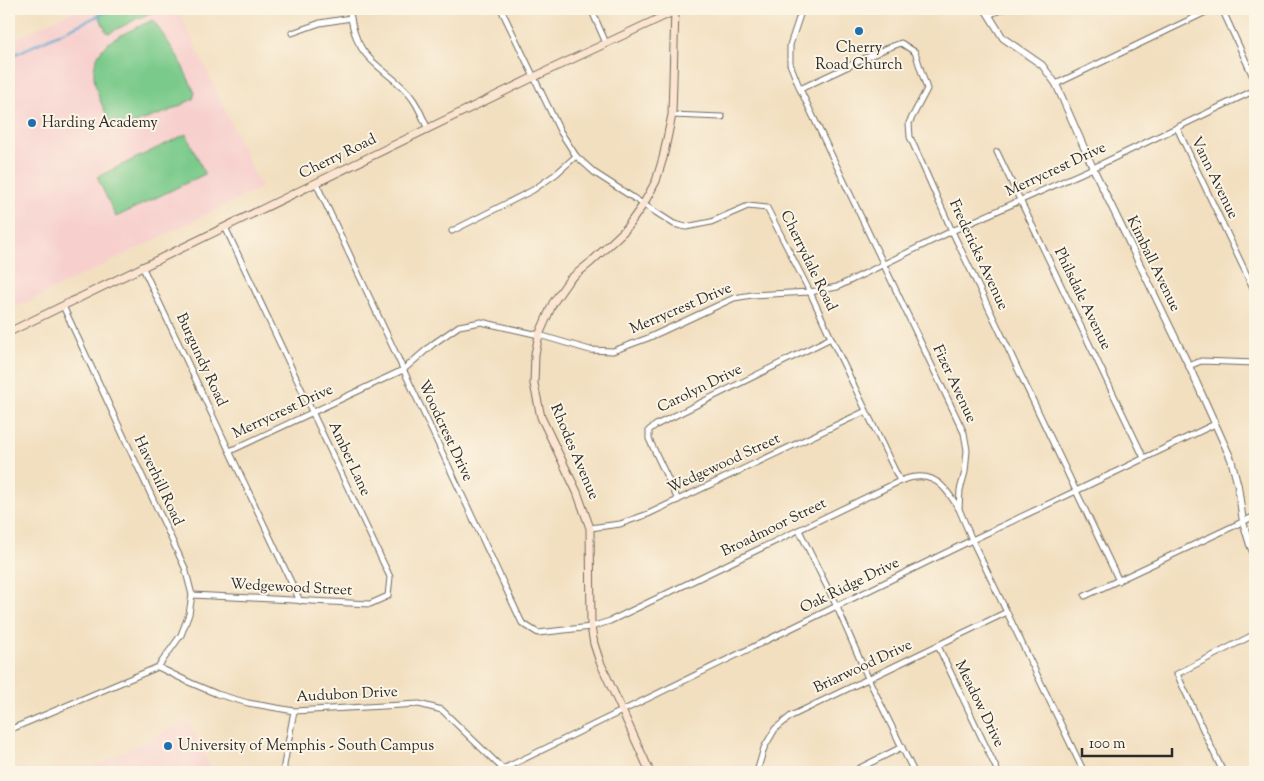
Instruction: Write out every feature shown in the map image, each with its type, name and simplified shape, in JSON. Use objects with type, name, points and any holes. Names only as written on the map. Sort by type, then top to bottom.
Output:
[{"type":"main road","name":"Cherry Road","points":[[9,332],[142,266],[676,10]]},
{"type":"main road","name":"Rhodes Avenue","points":[[650,772],[600,662],[594,644],[591,627],[590,528],[577,492],[541,417],[534,384],[535,354],[539,335],[553,303],[569,280],[624,230],[643,205],[656,180],[663,158],[672,115],[676,10]]},
{"type":"street","points":[[349,9],[354,34],[363,51],[412,98],[428,129]]},
{"type":"street","name":"Cherrydale Road","points":[[501,9],[560,131],[576,156],[595,173],[674,224],[686,227],[711,222],[748,206],[767,208],[810,292],[900,481]]},
{"type":"street","points":[[591,9],[606,43]]},
{"type":"street","name":"Fizer Avenue","points":[[802,9],[790,45],[790,64],[800,89],[964,433],[967,450],[965,472],[960,490],[959,509],[972,540],[1084,772]]},
{"type":"street","points":[[987,12],[1002,9]]},
{"type":"street","points":[[1056,84],[1212,9]]},
{"type":"street","points":[[1222,9],[1255,81]]},
{"type":"street","name":"Kimball Avenue","points":[[987,12],[1003,38],[1042,65],[1056,84],[1093,168],[1189,366],[1231,459],[1238,486],[1243,522],[1255,556]]},
{"type":"street","points":[[292,33],[320,22],[351,18]]},
{"type":"street","name":"Fredericks Avenue","points":[[800,89],[885,48],[901,43],[916,52],[927,89],[909,123],[910,137],[952,231],[1119,580]]},
{"type":"street","name":"Merrycrest Drive","points":[[230,451],[403,370],[459,326],[482,322],[539,335],[590,350],[613,351],[648,338],[734,298],[752,295],[810,292],[836,287],[952,231],[1093,168],[1255,90]]},
{"type":"street","points":[[672,115],[722,116]]},
{"type":"street","name":"Vann Avenue","points":[[1177,128],[1255,292]]},
{"type":"street","name":"Philsdale Avenue","points":[[997,152],[1144,458]]},
{"type":"street","points":[[452,230],[533,190],[556,174],[576,156]]},
{"type":"street","name":"Woodcrest Drive","points":[[316,183],[522,623],[538,633],[591,627]]},
{"type":"street","name":"Amber Lane","points":[[225,226],[390,577],[388,596]]},
{"type":"street","name":"Burgundy Road","points":[[142,266],[300,600]]},
{"type":"street","name":"Haverhill Road","points":[[63,306],[185,568],[192,596],[189,614],[181,635],[158,667]]},
{"type":"street","name":"Carolyn Drive","points":[[678,500],[649,439],[649,430],[831,338]]},
{"type":"street","points":[[1189,366],[1201,361],[1255,363]]},
{"type":"street","name":"Wedgewood Street","points":[[590,528],[620,524],[648,514],[866,411]]},
{"type":"street","name":"Oak Ridge Drive","points":[[496,772],[1215,424]]},
{"type":"street","name":"Broadmoor Street","points":[[591,627],[610,621],[900,481],[918,476],[931,479],[948,491],[959,509]]},
{"type":"street","points":[[1085,596],[1255,516]]},
{"type":"street","points":[[799,530],[914,772]]},
{"type":"street","name":"Wedgewood Street","points":[[192,596],[370,604],[388,596]]},
{"type":"street","name":"Briarwood Drive","points":[[757,772],[764,748],[775,729],[791,716],[1007,612]]},
{"type":"street","points":[[1223,772],[1177,674],[1255,634]]},
{"type":"street","name":"Meadow Drive","points":[[938,646],[998,772]]},
{"type":"street","points":[[9,730],[158,667]]},
{"type":"street","name":"Audubon Drive","points":[[158,667],[217,694],[248,703],[294,711],[419,704],[442,710],[502,769]]},
{"type":"street","points":[[284,772],[294,711]]},
{"type":"street","points":[[852,772],[902,747]]},
{"type":"shaded area","points":[[77,9],[178,9],[261,188],[9,311],[9,42]]},
{"type":"shaded area","name":"University of Memphis - South Campus","points":[[188,720],[213,772],[83,772]]},
{"type":"green space","points":[[96,9],[159,9],[139,18],[136,17],[135,20],[109,33],[106,31]]},
{"type":"green space","points":[[153,20],[178,57],[195,93],[193,99],[167,112],[114,130],[98,95],[94,71],[96,59],[114,39]]},
{"type":"green space","points":[[186,134],[205,174],[116,217],[97,177]]},
{"type":"waterway","points":[[9,57],[113,9]]},
{"type":"waterway","points":[[201,9],[211,9]]},
{"type":"place","name":"Cherry Road Church","points":[[859,31]]},
{"type":"place","name":"Harding Academy","points":[[32,123]]},
{"type":"place","name":"University of Memphis - South Campus","points":[[168,746]]}]
